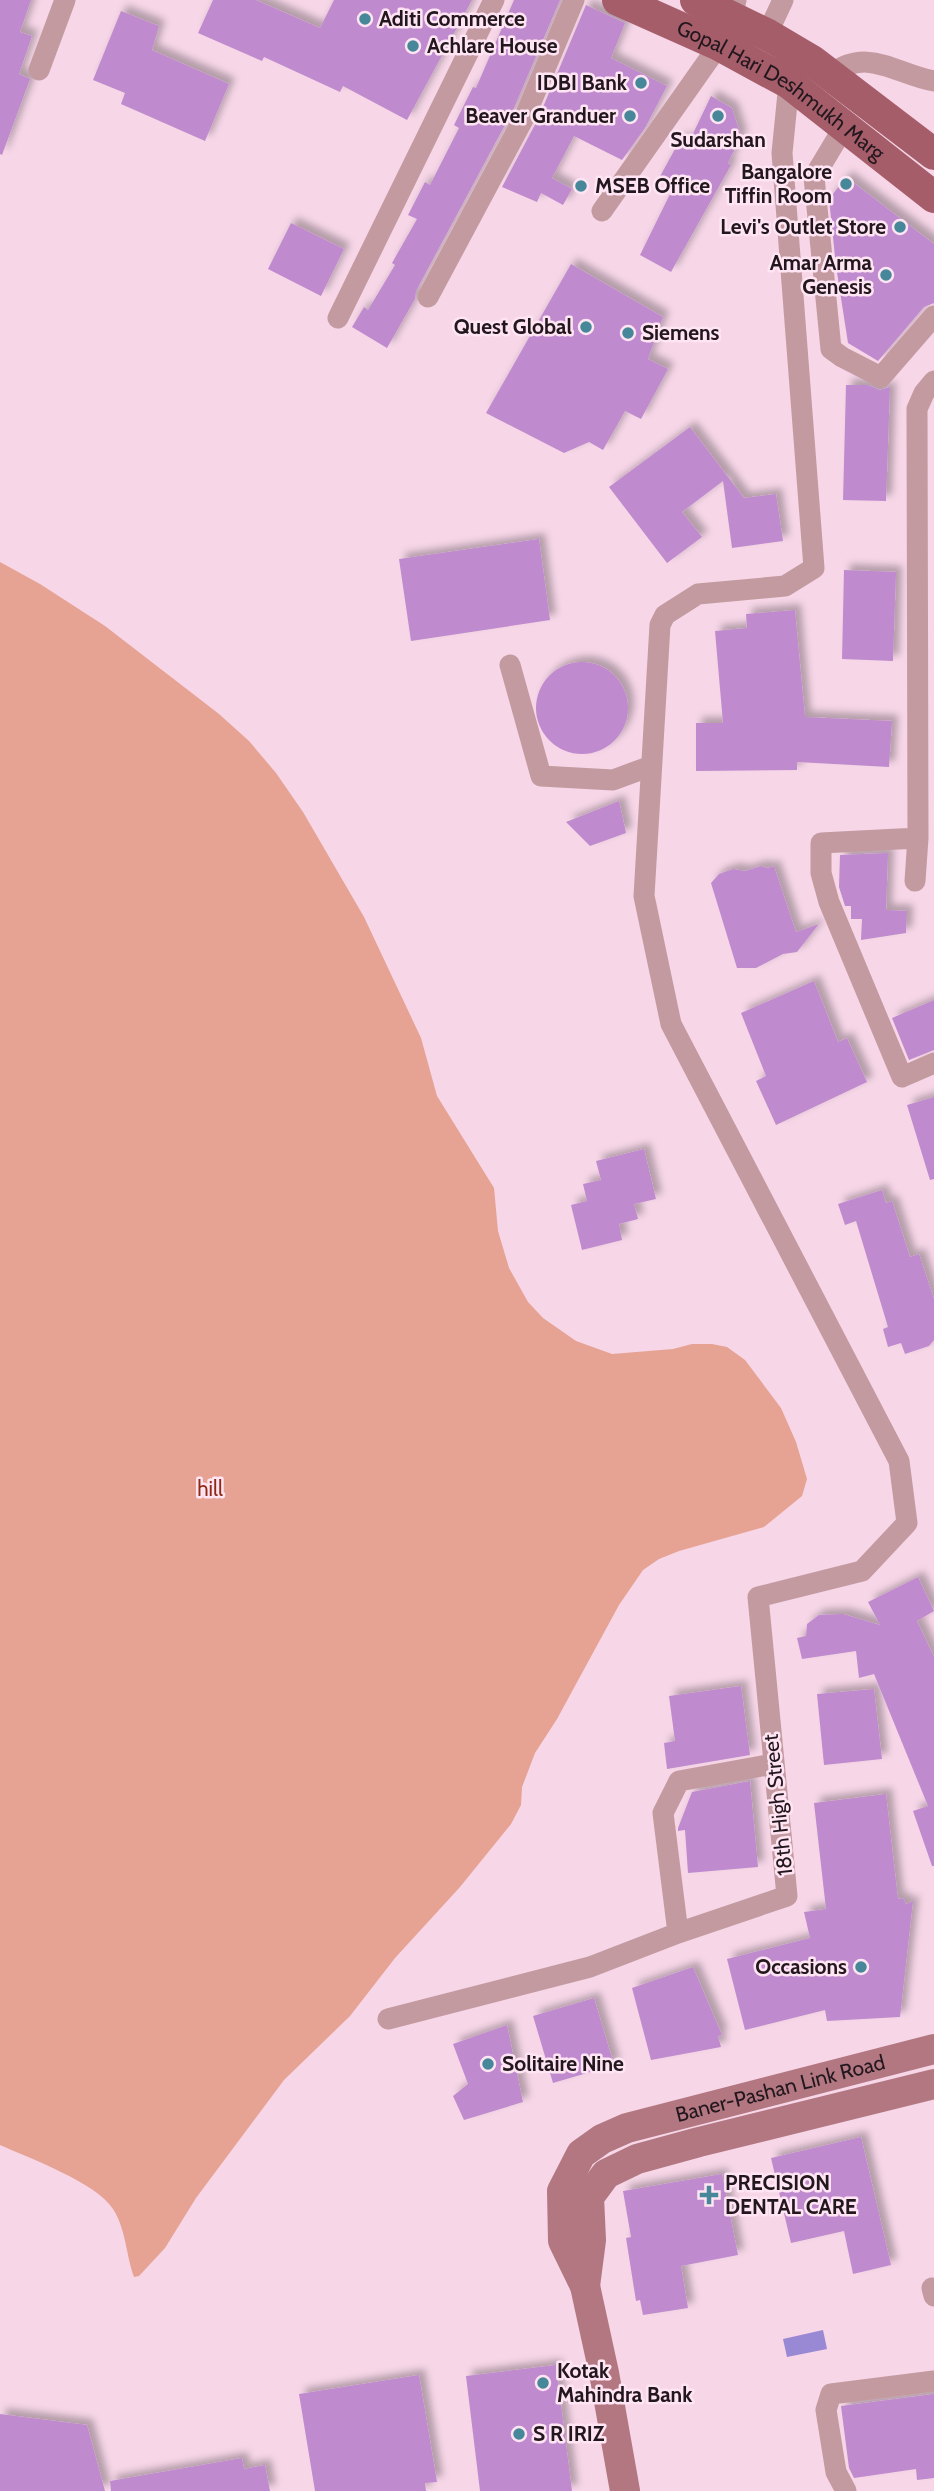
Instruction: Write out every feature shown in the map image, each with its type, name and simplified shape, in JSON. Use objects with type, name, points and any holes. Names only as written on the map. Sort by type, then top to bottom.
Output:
[{"type":"main road","name":"Gopal Hari Deshmukh Marg","points":[[618,0],[729,21]]},
{"type":"main road","name":"Gopal Hari Deshmukh Marg","points":[[696,0],[729,21],[760,48],[789,83],[934,197]]},
{"type":"main road","name":"Gopal Hari Deshmukh Marg","points":[[760,48],[821,68],[934,154]]},
{"type":"street","points":[[39,70],[65,0]]},
{"type":"street","points":[[338,318],[494,0]]},
{"type":"street","points":[[428,297],[526,114],[574,0]]},
{"type":"street","points":[[760,48],[783,0]]},
{"type":"street","points":[[603,211],[729,21]]},
{"type":"street","points":[[510,665],[541,776],[613,780],[651,766],[660,625],[665,615],[698,594],[785,586],[814,568],[782,153],[789,83],[821,68],[870,60],[934,81]]},
{"type":"street","points":[[844,127],[814,177],[831,349],[881,377],[934,316]]},
{"type":"street","points":[[915,881],[918,838],[917,409],[924,393],[934,381]]},
{"type":"street","name":"18th High Street","points":[[388,2019],[590,1967],[678,1933],[787,1896],[758,1597],[862,1571],[907,1523],[899,1461],[671,1024],[644,896],[651,766]]},
{"type":"street","points":[[918,838],[821,842],[821,873],[829,902],[902,1077],[934,1063]]},
{"type":"street","points":[[678,1933],[663,1813],[679,1781],[773,1764]]},
{"type":"street","name":"Baner-Pashan Link Road","points":[[625,2491],[585,2286],[563,2241],[562,2192],[581,2154],[602,2139],[626,2128],[934,2049]]},
{"type":"street","name":"Baner-Pashan Link Road","points":[[585,2286],[591,2240],[589,2197],[606,2174],[637,2159],[934,2084]]},
{"type":"street","points":[[626,2128],[637,2159]]},
{"type":"street","points":[[846,2491],[836,2472],[826,2410],[831,2394],[934,2381]]},
{"type":"green space","name":"hill","points":[[0,562],[105,626],[219,714],[249,741],[276,773],[303,812],[364,917],[421,1038],[437,1096],[494,1188],[498,1231],[509,1268],[528,1302],[543,1318],[576,1341],[612,1354],[673,1349],[692,1344],[727,1347],[745,1360],[781,1408],[796,1442],[807,1479],[802,1496],[764,1527],[679,1551],[659,1559],[643,1570],[619,1605],[557,1719],[535,1753],[522,1787],[521,1805],[511,1824],[460,1887],[395,1958],[350,2016],[284,2080],[196,2198],[165,2248],[139,2276],[134,2277],[121,2225],[105,2199],[61,2172],[0,2145]]},
{"type":"shaded area","points":[[823,2330],[827,2349],[787,2357],[783,2339]]},
{"type":"building","points":[[0,0],[31,0],[20,32],[32,36],[19,74],[30,79],[2,155],[0,154]]},
{"type":"building","points":[[213,0],[256,0],[320,28],[334,0],[472,0],[407,120],[343,86],[340,92],[264,57],[262,61],[198,33]]},
{"type":"building","points":[[514,0],[560,0],[514,108],[387,348],[352,327],[364,307],[368,310],[395,265],[392,263],[417,219],[408,215],[425,182],[430,185],[459,128],[454,125],[473,87],[476,88]]},
{"type":"building","points":[[586,5],[625,23],[611,58],[667,86],[645,128],[622,160],[574,136],[552,178],[572,189],[563,205],[541,193],[537,202],[502,187],[538,119]]},
{"type":"building","points":[[121,11],[159,26],[152,50],[229,84],[205,141],[121,104],[125,93],[93,80]]},
{"type":"building","points":[[711,96],[732,108],[741,136],[728,163],[731,165],[671,272],[640,255],[673,188],[658,180],[681,138],[689,142]]},
{"type":"building","name":"Amar Arma Genesis","points":[[846,177],[934,244],[934,303],[924,307],[878,361],[848,343],[829,199]]},
{"type":"building","points":[[291,223],[344,249],[321,296],[268,269]]},
{"type":"building","points":[[571,264],[663,317],[648,359],[668,369],[641,419],[625,411],[603,450],[589,442],[564,453],[486,413]]},
{"type":"building","points":[[846,385],[868,385],[880,390],[890,387],[886,501],[843,500]]},
{"type":"building","points":[[690,427],[744,498],[776,494],[783,541],[732,548],[723,481],[682,512],[702,537],[667,563],[609,487]]},
{"type":"building","points":[[539,539],[550,620],[411,641],[399,559]]},
{"type":"building","points":[[844,570],[896,572],[893,661],[842,659]]},
{"type":"building","points":[[795,610],[805,717],[892,721],[889,767],[797,762],[797,770],[696,771],[696,723],[723,723],[715,631],[747,628],[746,614]]},
{"type":"building","points":[[582,662],[600,666],[614,676],[624,690],[628,708],[624,726],[614,740],[600,750],[582,754],[564,750],[550,740],[540,726],[536,708],[540,690],[550,676],[564,666]]},
{"type":"building","points":[[619,801],[626,833],[590,846],[566,822]]},
{"type":"building","points":[[888,853],[886,910],[907,911],[906,933],[861,940],[862,919],[851,919],[851,906],[845,906],[839,887],[840,855]]},
{"type":"building","points":[[761,866],[774,866],[796,932],[819,924],[797,952],[783,954],[756,968],[737,968],[711,883],[719,874],[733,869],[745,871]]},
{"type":"building","points":[[814,981],[838,1042],[847,1038],[867,1082],[776,1125],[756,1081],[766,1076],[741,1013]]},
{"type":"building","points":[[934,1000],[934,1050],[909,1060],[892,1018]]},
{"type":"building","points":[[934,1097],[934,1179],[930,1180],[907,1105]]},
{"type":"building","points":[[644,1149],[656,1199],[634,1204],[638,1219],[619,1224],[622,1240],[582,1250],[571,1205],[587,1201],[583,1184],[601,1180],[596,1161]]},
{"type":"building","points":[[882,1190],[886,1203],[892,1201],[910,1257],[919,1254],[934,1299],[934,1340],[929,1346],[905,1354],[901,1343],[888,1347],[883,1329],[888,1327],[856,1221],[845,1225],[838,1204]]},
{"type":"building","points":[[918,1577],[934,1611],[917,1621],[934,1657],[934,1866],[913,1811],[928,1806],[874,1674],[859,1678],[856,1651],[802,1659],[797,1638],[806,1636],[807,1624],[819,1615],[843,1614],[880,1625],[868,1602]]},
{"type":"building","points":[[741,1686],[750,1755],[667,1769],[664,1743],[675,1741],[669,1696]]},
{"type":"building","points":[[874,1689],[882,1759],[824,1765],[817,1694]]},
{"type":"building","points":[[750,1781],[758,1867],[688,1873],[685,1830],[678,1831],[678,1828],[692,1792]]},
{"type":"building","points":[[886,1794],[898,1899],[903,1898],[906,1904],[913,1901],[900,2017],[827,2021],[825,2010],[745,2030],[727,1959],[810,1938],[804,1912],[826,1909],[814,1803]]},
{"type":"building","points":[[693,1967],[722,2035],[718,2036],[721,2047],[651,2060],[632,1988]]},
{"type":"building","points":[[594,1998],[614,2065],[553,2083],[533,2016]]},
{"type":"building","name":"Solitaire Nine","points":[[507,2025],[523,2102],[464,2120],[453,2096],[468,2084],[453,2044]]},
{"type":"building","points":[[861,2137],[891,2265],[853,2274],[844,2231],[791,2243],[771,2158]]},
{"type":"building","points":[[722,2174],[738,2255],[681,2266],[688,2308],[643,2315],[640,2300],[636,2301],[626,2238],[631,2237],[623,2191]]},
{"type":"building","name":"S R IRIZ","points":[[556,2365],[572,2491],[480,2491],[466,2376]]},
{"type":"building","points":[[419,2375],[437,2482],[425,2483],[426,2491],[315,2491],[299,2394]]},
{"type":"building","points":[[934,2394],[934,2478],[917,2480],[916,2469],[854,2478],[849,2468],[841,2406]]},
{"type":"building","points":[[0,2414],[87,2425],[105,2491],[0,2491]]},
{"type":"building","points":[[242,2458],[244,2469],[265,2465],[270,2491],[111,2491],[110,2481]]},
{"type":"place","name":"Aditi Commerce","points":[[365,19]]},
{"type":"place","name":"Achlare House","points":[[413,46]]},
{"type":"place","name":"IDBI Bank","points":[[641,83]]},
{"type":"place","name":"Beaver Granduer","points":[[630,116]]},
{"type":"place","name":"Sudarshan","points":[[718,116]]},
{"type":"place","name":"Bangalore Tiffin Room","points":[[846,184]]},
{"type":"place","name":"MSEB Office","points":[[581,186]]},
{"type":"place","name":"Levi's Outlet Store","points":[[900,227]]},
{"type":"place","name":"Amar Arma Genesis","points":[[886,275]]},
{"type":"place","name":"Quest Global","points":[[586,327]]},
{"type":"place","name":"Siemens","points":[[628,333]]},
{"type":"place","name":"Occasions","points":[[861,1967]]},
{"type":"place","name":"Solitaire Nine","points":[[488,2064]]},
{"type":"place","name":"PRECISION DENTAL CARE","points":[[709,2195]]},
{"type":"place","name":"Kotak Mahindra Bank","points":[[543,2383]]},
{"type":"place","name":"S R IRIZ","points":[[519,2434]]}]
